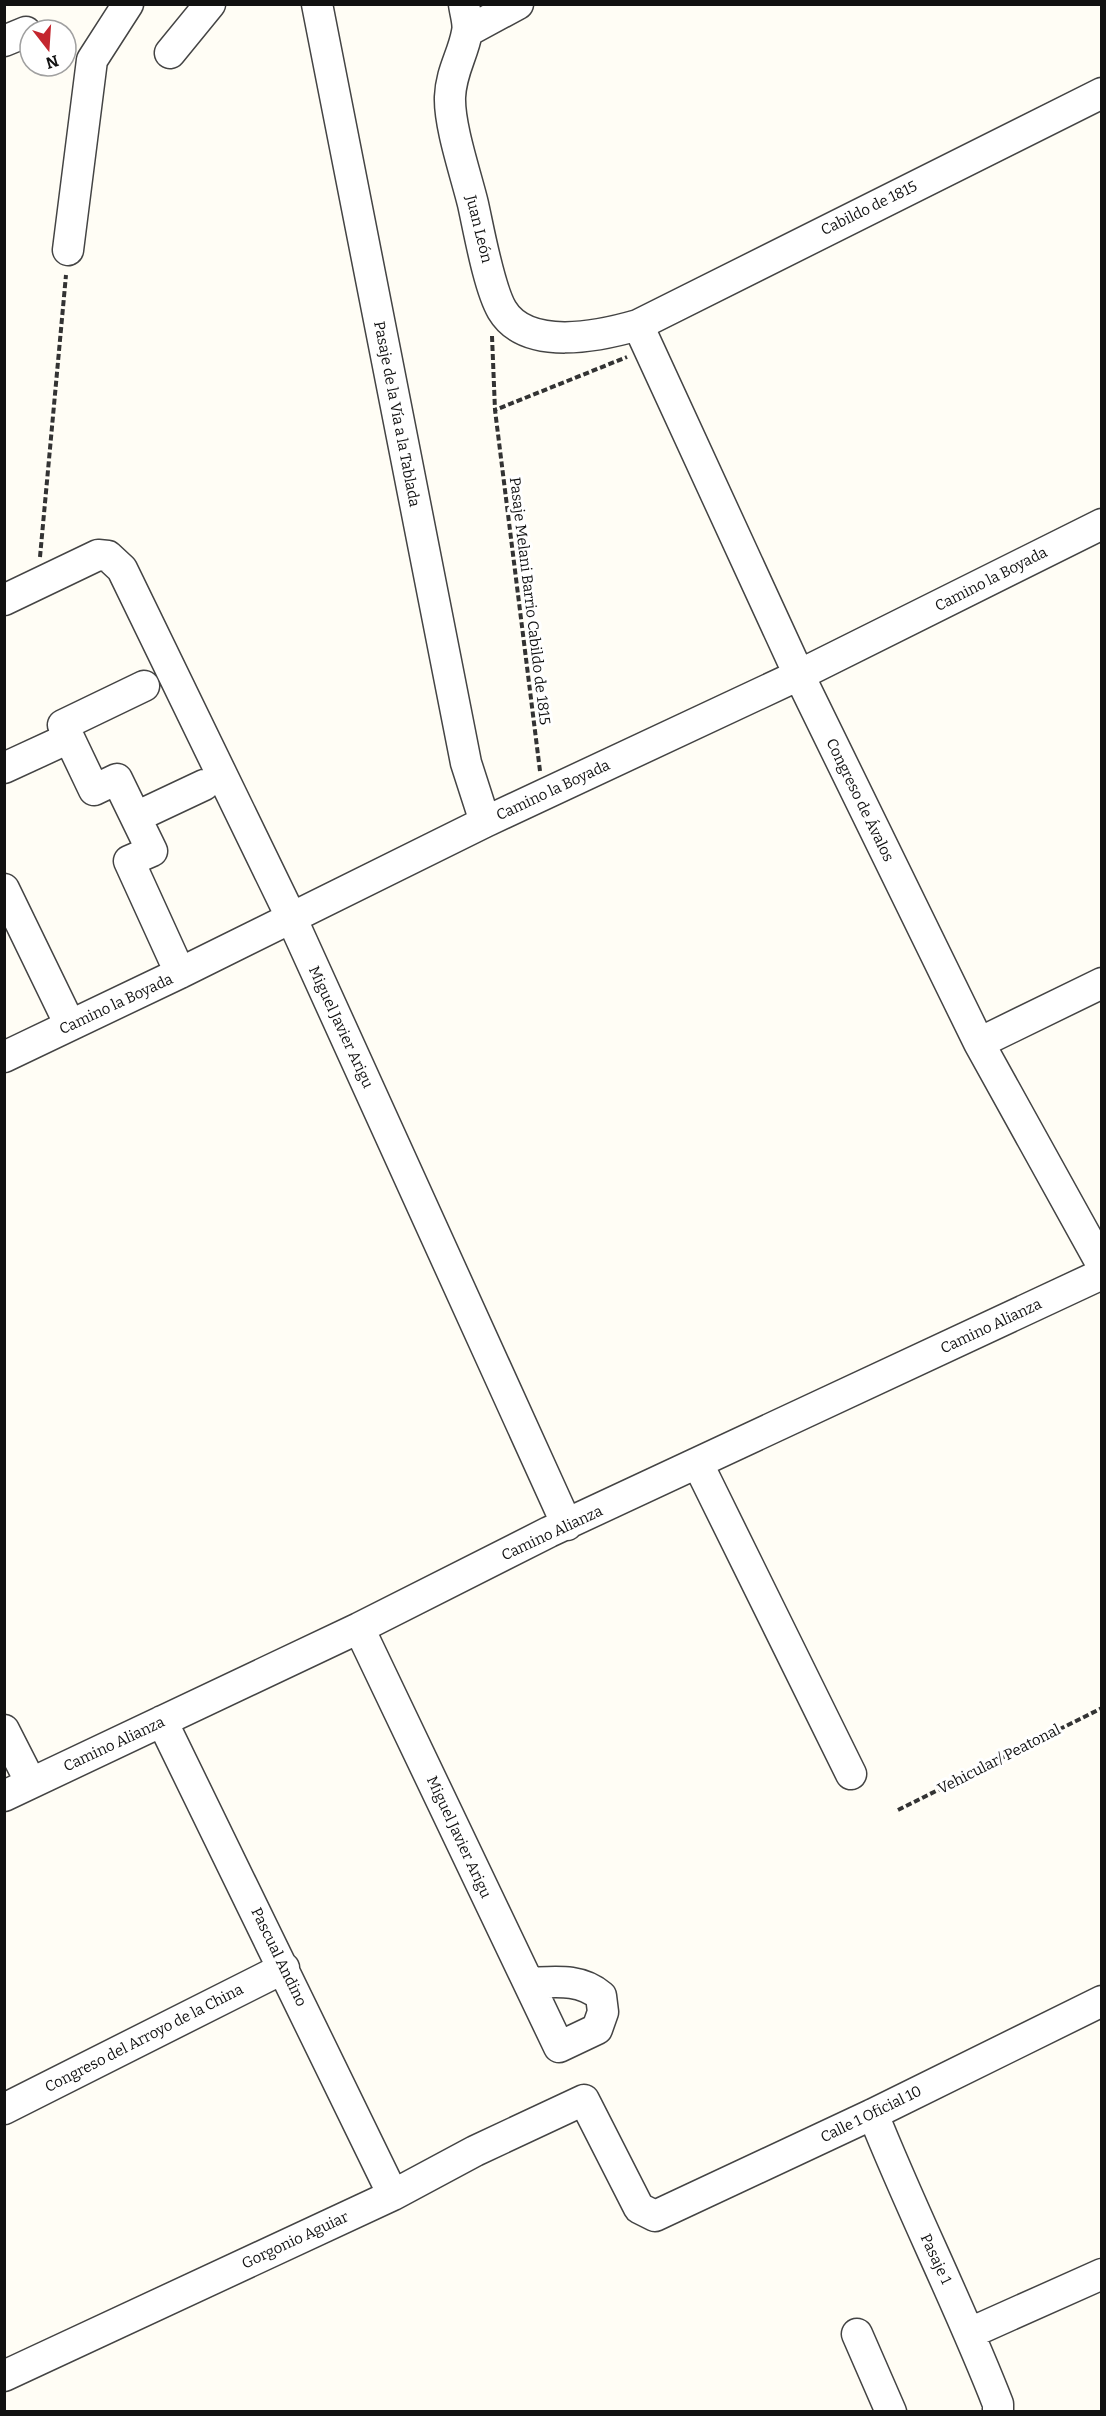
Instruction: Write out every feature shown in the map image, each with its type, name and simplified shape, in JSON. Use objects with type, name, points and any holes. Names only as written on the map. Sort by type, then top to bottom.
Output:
[{"type":"street","points":[[68,250],[92,60],[128,4]]},
{"type":"street","points":[[170,53],[210,4]]},
{"type":"street","name":"Pasaje de la Vía a la Tablada","points":[[317,4],[466,763],[484,822]]},
{"type":"street","points":[[466,18],[519,4]]},
{"type":"street","name":"Juan León","points":[[466,18],[450,100],[482,243],[501,308]]},
{"type":"street","name":"Cabildo de 1815","points":[[642,337],[1101,93]]},
{"type":"street","points":[[501,308],[515,322],[554,338],[642,337]]},
{"type":"street","name":"Congreso de Ávalos","points":[[642,337],[799,675],[979,1043],[1101,1265]]},
{"type":"street","name":"Camino la Boyada","points":[[4,1057],[180,973],[484,822],[799,675],[1101,524]]},
{"type":"street","name":"Miguel Javier Arigu","points":[[38,584],[88,559],[108,556],[122,569],[291,918],[567,1525]]},
{"type":"street","points":[[4,600],[38,584]]},
{"type":"street","points":[[144,686],[63,725],[94,790],[117,779],[136,817],[152,851],[129,861],[180,973]]},
{"type":"street","points":[[4,768],[69,738]]},
{"type":"street","points":[[136,817],[204,785]]},
{"type":"street","points":[[4,889],[70,1025]]},
{"type":"street","points":[[979,1043],[1101,983]]},
{"type":"street","name":"Camino Alianza","points":[[4,1796],[359,1628],[567,1525],[1101,1274]]},
{"type":"street","points":[[698,1464],[852,1774]]},
{"type":"street","name":"Miguel Javier Arigu","points":[[359,1628],[559,2047],[597,2029],[603,2012],[601,1996],[589,1986],[565,1981],[529,1983]]},
{"type":"street","name":"Pascual Andino","points":[[162,1721],[393,2194]]},
{"type":"street","points":[[4,1730],[31,1783]]},
{"type":"street","name":"Congreso del Arroyo de la China","points":[[4,2109],[284,1968]]},
{"type":"street","name":"Calle 1 Oficial 10","points":[[639,2208],[655,2216],[873,2114],[1101,2001]]},
{"type":"street","name":"Gorgonio Aguiar","points":[[4,2376],[393,2194],[476,2151],[584,2100],[639,2208]]},
{"type":"street","name":"Pasaje 1","points":[[873,2114],[896,2174],[970,2333],[991,2409]]},
{"type":"street","points":[[970,2333],[1101,2274]]},
{"type":"street","points":[[857,2334],[891,2412]]},
{"type":"path","points":[[38,584],[68,250]]},
{"type":"path","name":"Pasaje Melani Barrio Cabildo de 1815","points":[[501,308],[493,319],[491,367],[543,794]]},
{"type":"path","points":[[495,410],[642,337]]},
{"type":"path","name":"Vehicular/ Peatonal","points":[[898,1810],[1101,1708]]}]
